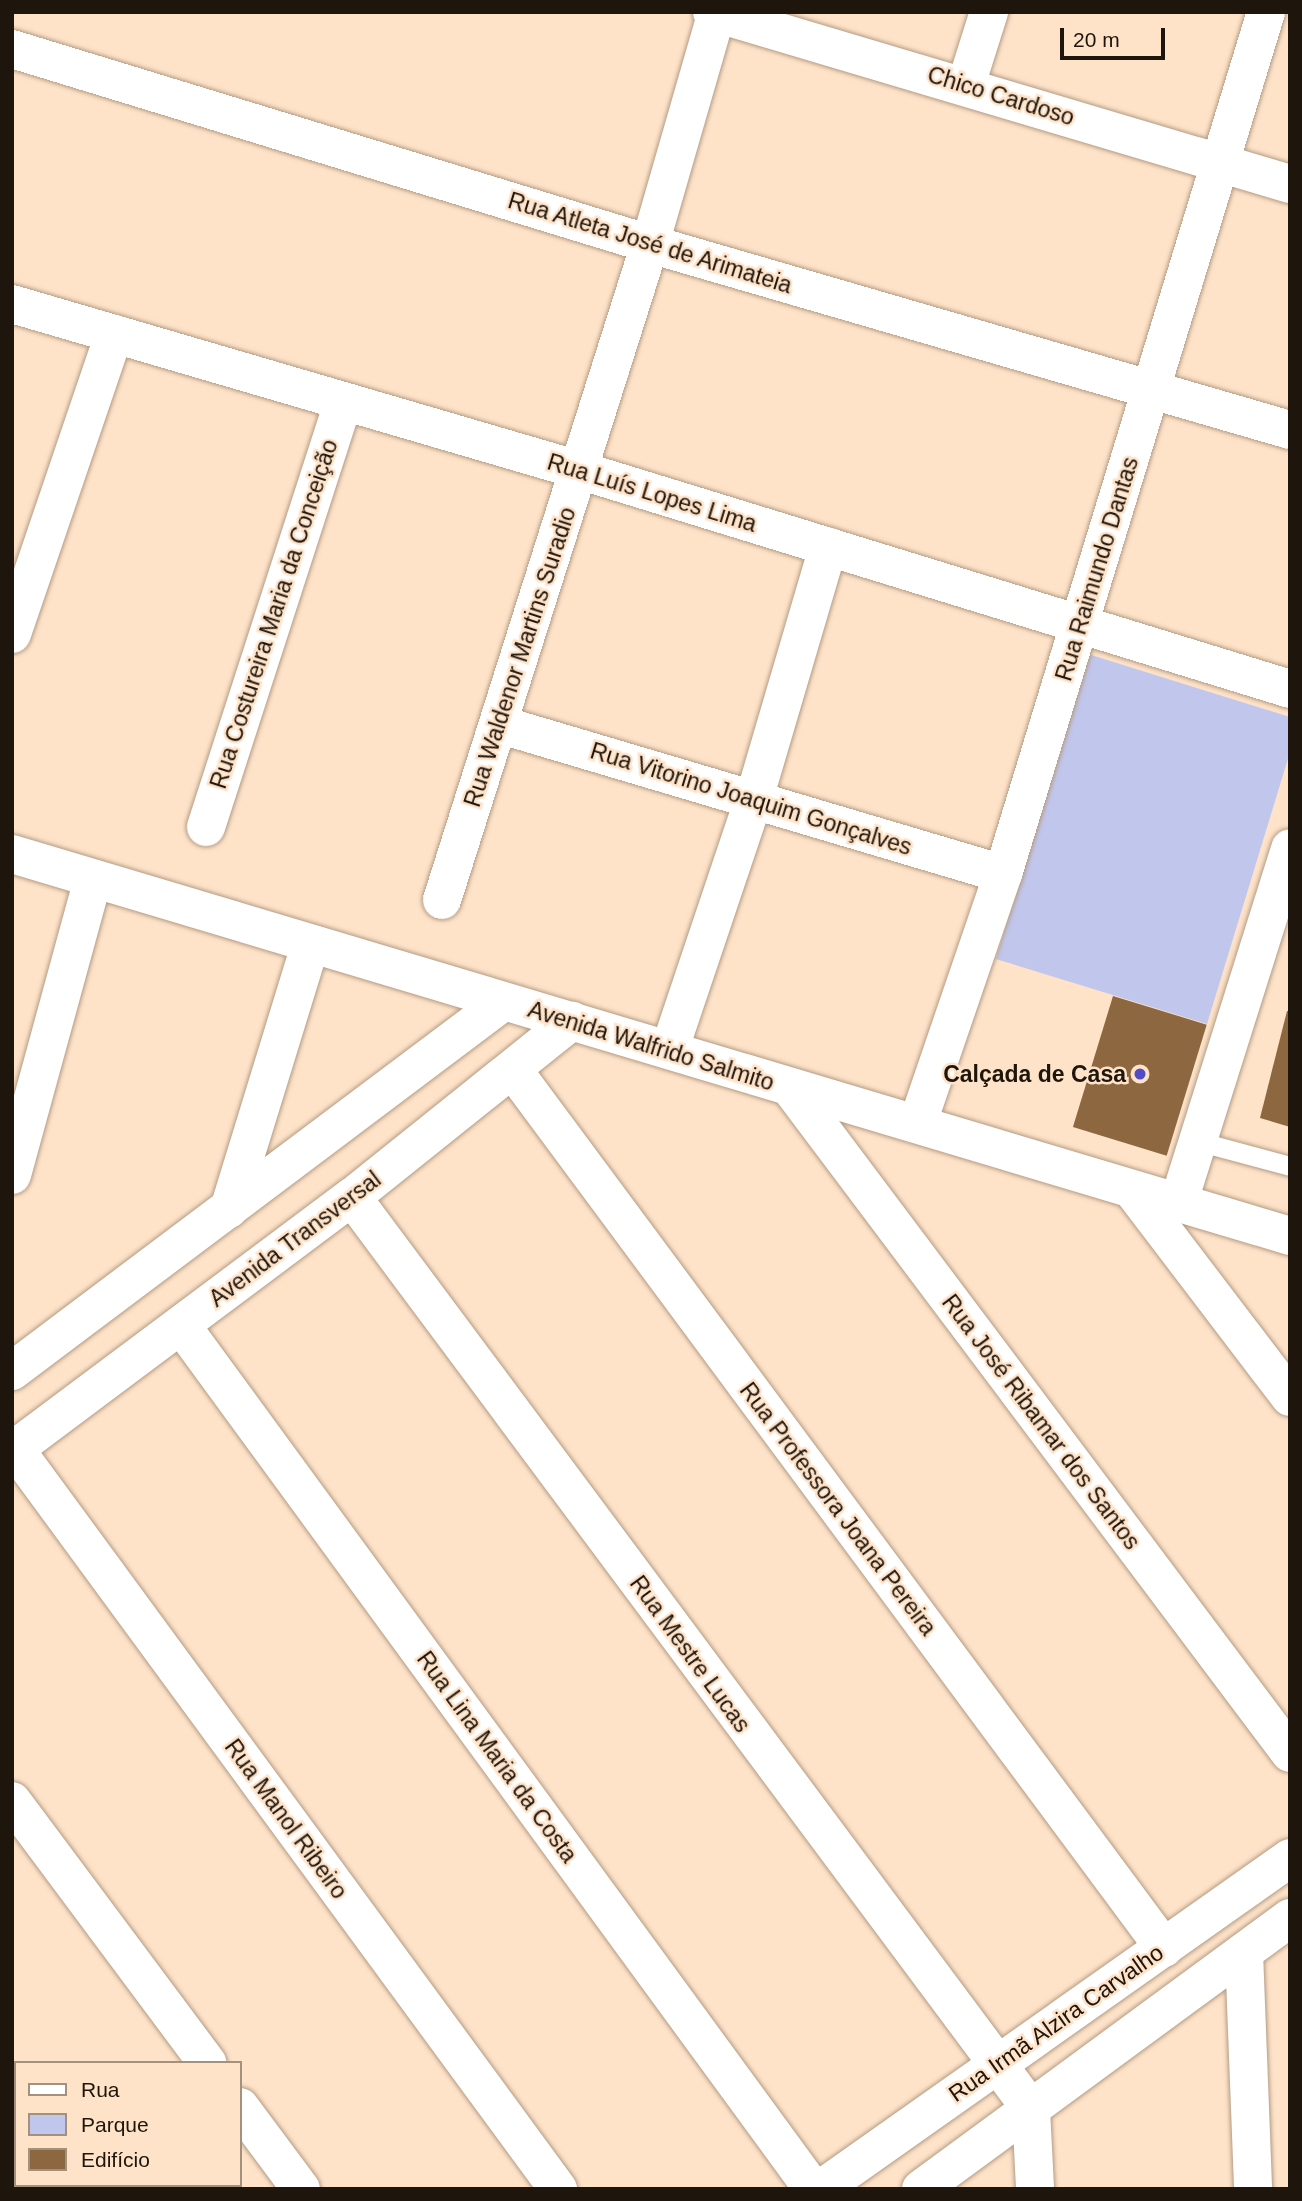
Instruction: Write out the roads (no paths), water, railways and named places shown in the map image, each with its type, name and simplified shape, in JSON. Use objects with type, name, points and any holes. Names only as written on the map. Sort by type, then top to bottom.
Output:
[{"type":"street","points":[[966,85],[989,12]]},
{"type":"street","name":"Rua Raimundo Dantas","points":[[918,1122],[1003,874],[1081,622],[1217,162],[1266,12]]},
{"type":"street","name":"Chico Cardoso","points":[[715,13],[966,85],[1290,184]]},
{"type":"street","name":"Rua Waldenor Martins Suradio","points":[[442,900],[650,244],[715,13]]},
{"type":"street","name":"Rua Atleta José de Arimateia","points":[[12,49],[650,244],[1150,392],[1290,430]]},
{"type":"street","name":"Rua Luís Lopes Lima","points":[[12,304],[579,470],[1081,622],[1290,689]]},
{"type":"street","points":[[12,634],[114,334]]},
{"type":"street","name":"Rua Costureira Maria da Conceição","points":[[206,827],[343,402]]},
{"type":"street","points":[[670,1048],[754,799],[828,547]]},
{"type":"street","name":"Rua Vitorino Joaquim Gonçalves","points":[[498,724],[1003,874]]},
{"type":"street","points":[[1178,1204],[1290,848]]},
{"type":"street","name":"Avenida Walfrido Salmito","points":[[12,855],[503,1002],[670,1048],[792,1090],[918,1122],[1133,1191],[1290,1236]]},
{"type":"street","points":[[12,1175],[93,880]]},
{"type":"street","points":[[229,1209],[310,944]]},
{"type":"street","points":[[12,1371],[503,1002]]},
{"type":"street","name":"Avenida Transversal","points":[[14,1450],[352,1197],[572,1021]]},
{"type":"street","name":"Rua Professora Joana Pereira","points":[[513,1070],[1164,1948]]},
{"type":"street","name":"Rua José Ribamar dos Santos","points":[[792,1090],[1290,1753]]},
{"type":"street","points":[[1133,1191],[1290,1397]]},
{"type":"street","name":"Rua Mestre Lucas","points":[[352,1197],[995,2066],[1031,2109]]},
{"type":"street","name":"Rua Lina Maria da Costa","points":[[181,1325],[813,2189]]},
{"type":"street","name":"Rua Manol Ribeiro","points":[[14,1450],[558,2189]]},
{"type":"street","points":[[12,1801],[206,2061]]},
{"type":"street","name":"Rua Irmã Alzira Carvalho","points":[[821,2189],[1290,1857]]},
{"type":"street","points":[[921,2189],[1290,1918]]},
{"type":"street","points":[[1244,1952],[1254,2189]]},
{"type":"street","points":[[1031,2109],[1035,2189]]},
{"type":"street","points":[[242,2110],[301,2189]]},
{"type":"lane","points":[[1197,1141],[1290,1167]]},
{"type":"place","name":"Calçada de Casa","points":[[1140,1074]]}]
